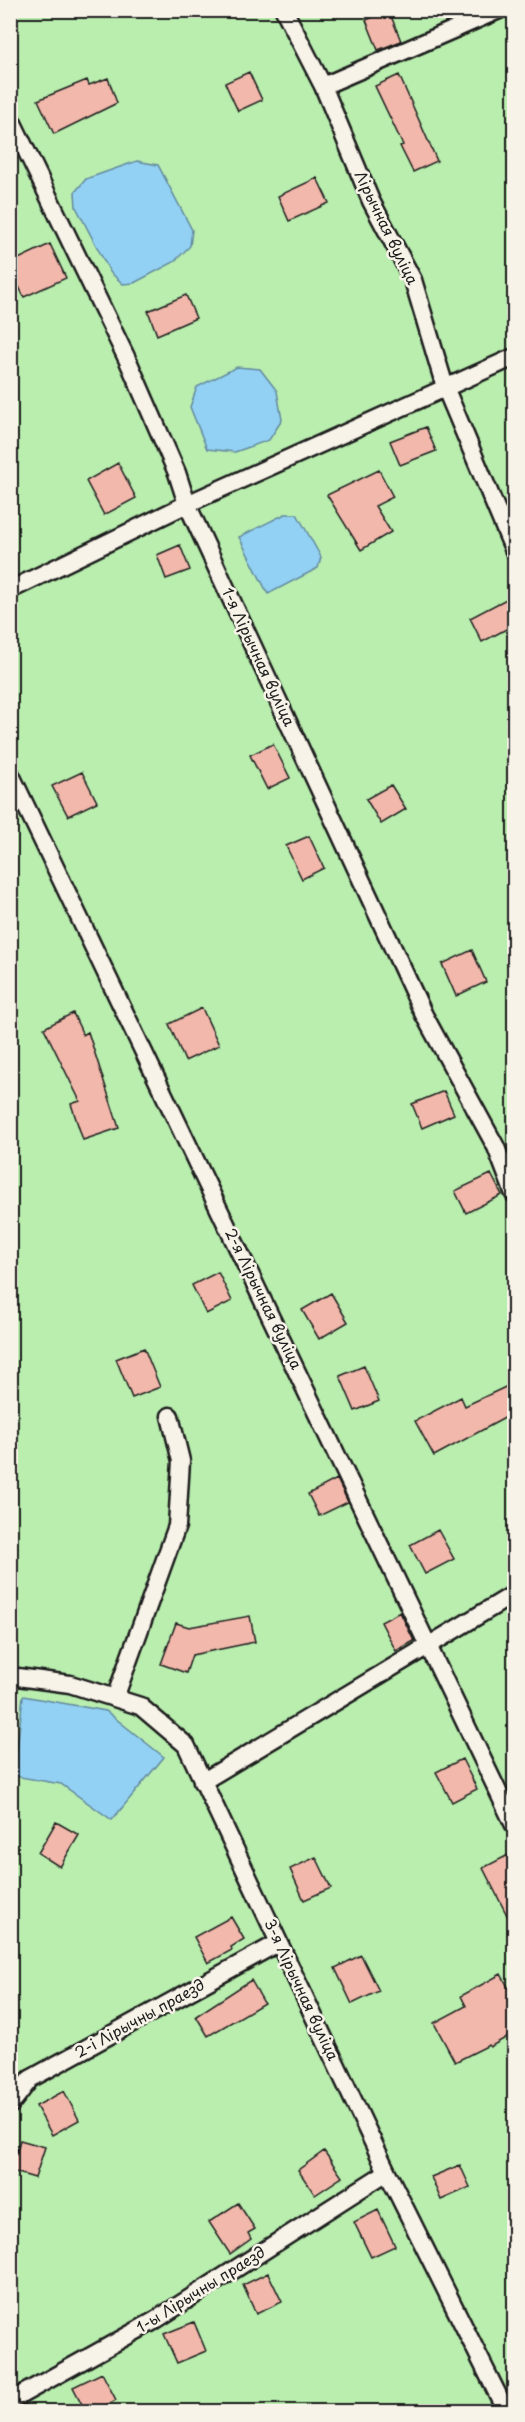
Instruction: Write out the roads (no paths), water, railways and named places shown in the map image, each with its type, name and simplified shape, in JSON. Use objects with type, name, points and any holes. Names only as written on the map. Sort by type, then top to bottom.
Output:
[{"type":"lane","name":"Лірычная вуліца","points":[[284,10],[323,86],[371,201],[414,280],[445,387],[514,551]]},
{"type":"lane","points":[[323,86],[499,10]]},
{"type":"lane","name":"1-я Лірычная вуліца","points":[[10,117],[129,363],[177,473],[187,504],[424,1015],[496,1147],[514,1194]]},
{"type":"lane","points":[[10,590],[187,504],[514,357]]},
{"type":"lane","name":"2-я Лірычная вуліца","points":[[10,772],[514,1825]]},
{"type":"lane","points":[[115,1698],[177,1526],[181,1461],[170,1416]]},
{"type":"lane","points":[[202,1782],[514,1594]]},
{"type":"lane","name":"3-я Лірычная вуліца","points":[[10,1676],[70,1684],[140,1706],[186,1745],[387,2172],[505,2407]]},
{"type":"lane","name":"2-і Лірычны праезд","points":[[10,2105],[30,2079],[278,1943]]},
{"type":"lane","name":"1-ы Лірычны праезд","points":[[10,2401],[154,2321],[387,2172]]},
{"type":"water","points":[[137,161],[158,165],[192,230],[190,246],[174,262],[134,283],[123,284],[110,272],[76,207],[75,192],[86,179]]},
{"type":"water","points":[[237,367],[260,369],[277,391],[282,420],[269,440],[235,452],[207,449],[190,407],[197,387]]},
{"type":"water","points":[[285,514],[297,514],[321,557],[318,568],[268,594],[239,537]]},
{"type":"water","points":[[23,1696],[106,1711],[164,1757],[112,1820],[61,1784],[14,1776]]}]
